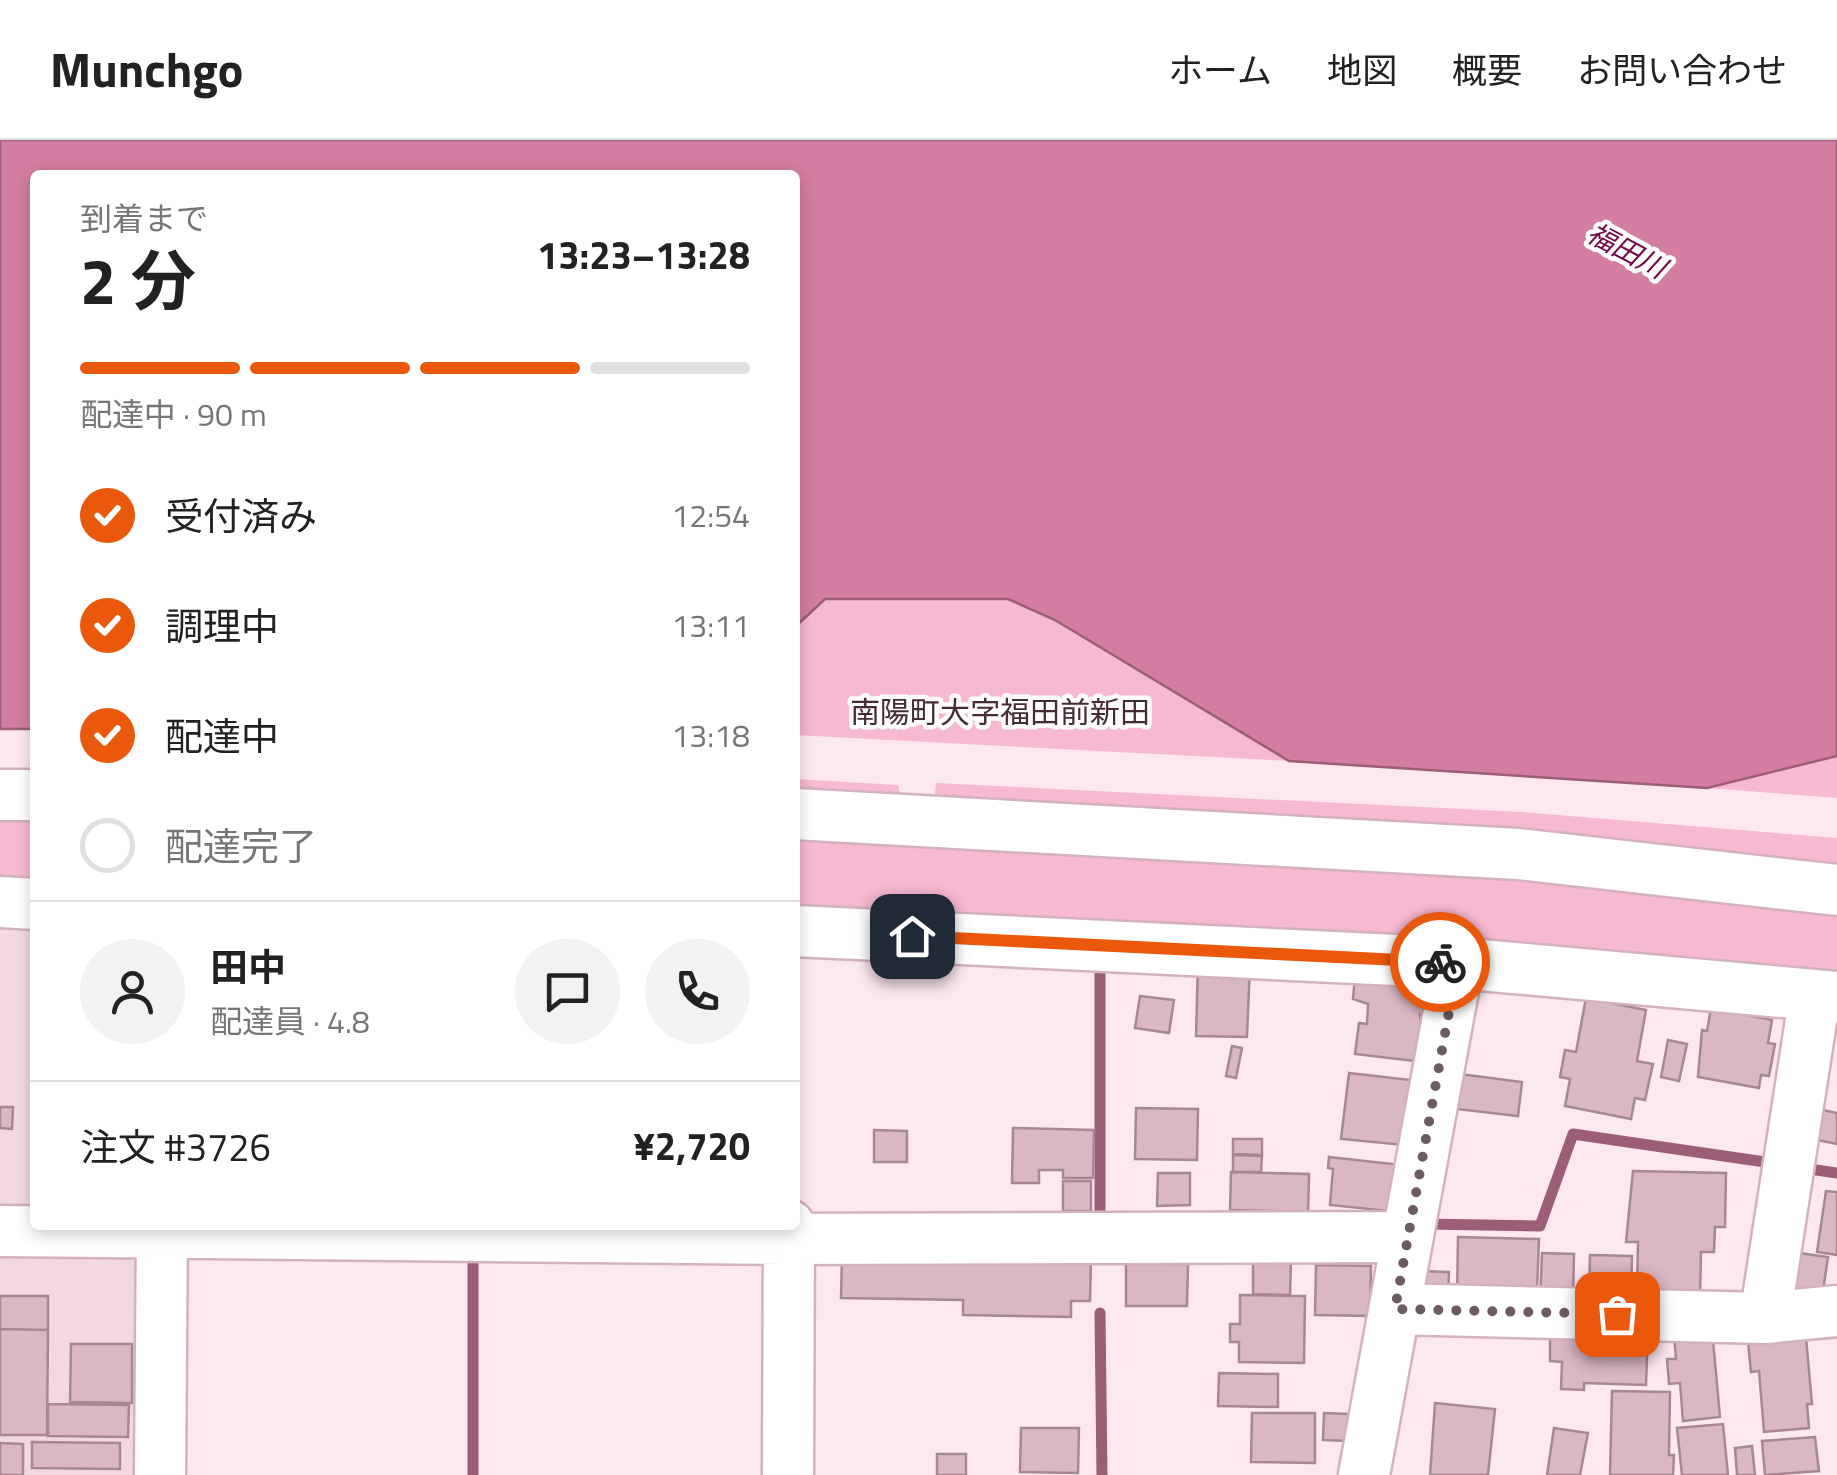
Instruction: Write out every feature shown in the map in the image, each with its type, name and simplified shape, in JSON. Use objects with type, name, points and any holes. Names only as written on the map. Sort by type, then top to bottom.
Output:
[{"type":"street","points":[[0,795],[30,795]]},
{"type":"street","points":[[800,814],[1518,854],[1837,890]]},
{"type":"street","points":[[0,902],[30,904]]},
{"type":"street","points":[[800,930],[1458,962],[1826,996],[1765,1318]]},
{"type":"street","points":[[1364,1475],[1458,962]]},
{"type":"street","points":[[0,1231],[54,1230]]},
{"type":"street","points":[[160,1475],[162,1230]]},
{"type":"street","points":[[476,1230],[1407,1237]]},
{"type":"street","points":[[788,1475],[789,1232]]},
{"type":"street","points":[[1395,1309],[1765,1318],[1837,1311]]},
{"type":"shaded area","points":[[824,599],[1008,599],[1055,620],[1289,761],[800,735],[800,622]]},
{"type":"shaded area","points":[[1837,756],[1837,798],[1707,788]]},
{"type":"shaded area","points":[[800,779],[898,785],[902,804],[800,798]]},
{"type":"shaded area","points":[[936,783],[1522,812],[1837,838],[1837,875],[934,806]]},
{"type":"shaded area","points":[[0,812],[30,813],[30,891],[0,890]]},
{"type":"shaded area","points":[[800,831],[1517,866],[1837,902],[1837,978],[800,916]]},
{"type":"shaded area","points":[[0,919],[30,920],[30,1209],[0,1209]]},
{"type":"shaded area","points":[[0,1251],[141,1252],[140,1475],[0,1475]]},
{"type":"water","name":"福田川","points":[[0,140],[1837,140],[1837,756],[1707,788],[1289,761],[1055,620],[1008,599],[825,599],[800,622],[800,170],[30,170],[30,729],[0,729]]},
{"type":"building","points":[[1198,962],[1250,964],[1247,1037],[1196,1036]]},
{"type":"building","points":[[1355,976],[1435,978],[1431,1016],[1420,1014],[1424,1062],[1355,1054],[1359,1023],[1367,1024],[1368,1004],[1353,999]]},
{"type":"building","points":[[1140,996],[1174,1000],[1169,1033],[1135,1028]]},
{"type":"building","points":[[1586,998],[1646,1010],[1637,1061],[1653,1064],[1645,1100],[1635,1098],[1631,1119],[1565,1106],[1570,1079],[1560,1077],[1565,1050],[1576,1052]]},
{"type":"building","points":[[1711,1008],[1772,1020],[1768,1043],[1775,1044],[1769,1076],[1761,1075],[1759,1088],[1698,1077],[1702,1030],[1707,1031]]},
{"type":"building","points":[[1668,1040],[1687,1044],[1679,1081],[1661,1077]]},
{"type":"building","points":[[1232,1046],[1242,1048],[1236,1078],[1226,1076]]},
{"type":"building","points":[[1349,1073],[1411,1080],[1404,1145],[1341,1139]]},
{"type":"building","points":[[1452,1073],[1522,1082],[1518,1116],[1448,1108]]},
{"type":"building","points":[[0,1107],[13,1107],[12,1129],[0,1128]]},
{"type":"building","points":[[1136,1108],[1198,1109],[1197,1160],[1135,1159]]},
{"type":"building","points":[[1823,1110],[1837,1113],[1837,1144],[1817,1140]]},
{"type":"building","points":[[1013,1128],[1094,1130],[1093,1178],[1063,1178],[1063,1170],[1039,1170],[1039,1183],[1012,1183]]},
{"type":"building","points":[[874,1130],[907,1131],[907,1162],[874,1162]]},
{"type":"building","points":[[1233,1139],[1262,1139],[1262,1155],[1233,1154]]},
{"type":"building","points":[[1233,1155],[1262,1156],[1261,1172],[1233,1172]]},
{"type":"building","points":[[1329,1157],[1402,1165],[1398,1212],[1330,1205],[1333,1169],[1328,1168]]},
{"type":"building","points":[[1633,1171],[1726,1173],[1725,1227],[1715,1227],[1714,1252],[1701,1252],[1700,1296],[1637,1295],[1638,1242],[1626,1242]]},
{"type":"building","points":[[1231,1172],[1309,1174],[1308,1212],[1230,1210]]},
{"type":"building","points":[[1158,1173],[1190,1173],[1190,1205],[1157,1206]]},
{"type":"building","points":[[1063,1181],[1091,1181],[1091,1211],[1063,1211]]},
{"type":"building","points":[[1826,1191],[1837,1192],[1837,1255],[1817,1252]]},
{"type":"building","points":[[1458,1237],[1539,1239],[1537,1291],[1457,1298]]},
{"type":"building","points":[[1792,1252],[1828,1257],[1822,1298],[1785,1299]]},
{"type":"building","points":[[1542,1253],[1574,1254],[1573,1301],[1540,1301]]},
{"type":"building","points":[[1590,1255],[1632,1256],[1631,1300],[1589,1299]]},
{"type":"building","points":[[842,1256],[1091,1259],[1090,1301],[1071,1301],[1071,1317],[963,1315],[963,1300],[841,1298]]},
{"type":"building","points":[[1253,1260],[1291,1261],[1290,1295],[1253,1294]]},
{"type":"building","points":[[1126,1264],[1188,1264],[1187,1306],[1126,1306]]},
{"type":"building","points":[[1316,1265],[1371,1266],[1370,1316],[1315,1315]]},
{"type":"building","points":[[1418,1271],[1449,1272],[1448,1296],[1418,1296]]},
{"type":"building","points":[[1240,1295],[1305,1296],[1304,1363],[1239,1362],[1239,1342],[1230,1342],[1230,1324],[1240,1324]]},
{"type":"building","points":[[0,1296],[48,1296],[48,1330],[0,1329]]},
{"type":"building","points":[[1550,1328],[1648,1331],[1646,1385],[1584,1383],[1584,1390],[1561,1389],[1562,1362],[1550,1361]]},
{"type":"building","points":[[0,1329],[48,1330],[47,1435],[0,1435]]},
{"type":"building","points":[[1692,1334],[1693,1342],[1713,1340],[1720,1417],[1683,1421],[1680,1383],[1669,1384],[1667,1359],[1676,1359],[1674,1336]]},
{"type":"building","points":[[1806,1337],[1812,1404],[1807,1404],[1809,1428],[1764,1432],[1759,1371],[1751,1372],[1748,1342]]},
{"type":"building","points":[[71,1344],[132,1344],[132,1403],[70,1402]]},
{"type":"building","points":[[1219,1373],[1278,1374],[1278,1407],[1218,1406]]},
{"type":"building","points":[[1612,1391],[1670,1392],[1669,1455],[1674,1455],[1673,1475],[1610,1475]]},
{"type":"building","points":[[1435,1403],[1495,1409],[1488,1475],[1430,1475]]},
{"type":"building","points":[[48,1404],[129,1405],[128,1437],[48,1436]]},
{"type":"building","points":[[1252,1413],[1315,1413],[1315,1463],[1251,1462]]},
{"type":"building","points":[[1324,1413],[1348,1414],[1347,1441],[1323,1440]]},
{"type":"building","points":[[1723,1424],[1728,1475],[1682,1475],[1677,1428]]},
{"type":"building","points":[[1021,1428],[1079,1428],[1078,1473],[1020,1472]]},
{"type":"building","points":[[1554,1428],[1588,1433],[1580,1475],[1547,1475]]},
{"type":"building","points":[[1815,1437],[1819,1471],[1765,1475],[1762,1441]]},
{"type":"building","points":[[32,1442],[120,1443],[120,1469],[32,1468]]},
{"type":"building","points":[[0,1443],[23,1444],[23,1475],[0,1475]]},
{"type":"building","points":[[1752,1446],[1755,1475],[1737,1475],[1735,1448]]},
{"type":"building","points":[[937,1454],[966,1454],[966,1475],[937,1475]]},
{"type":"waterway","points":[[1100,959],[1100,1217]]},
{"type":"waterway","points":[[1426,1224],[1540,1226],[1573,1134],[1772,1163]]},
{"type":"waterway","points":[[1803,1168],[1837,1173]]},
{"type":"waterway","points":[[473,1253],[473,1475]]},
{"type":"waterway","points":[[1100,1313],[1102,1475]]},
{"type":"way so far","points":[[1440,962],[1458,962],[1395,1309],[1617,1314]]},
{"type":"district","name":"南陽町大字福田前新田","points":[[1000,712]]},
{"type":"route","points":[[912,936],[1440,962]]}]
